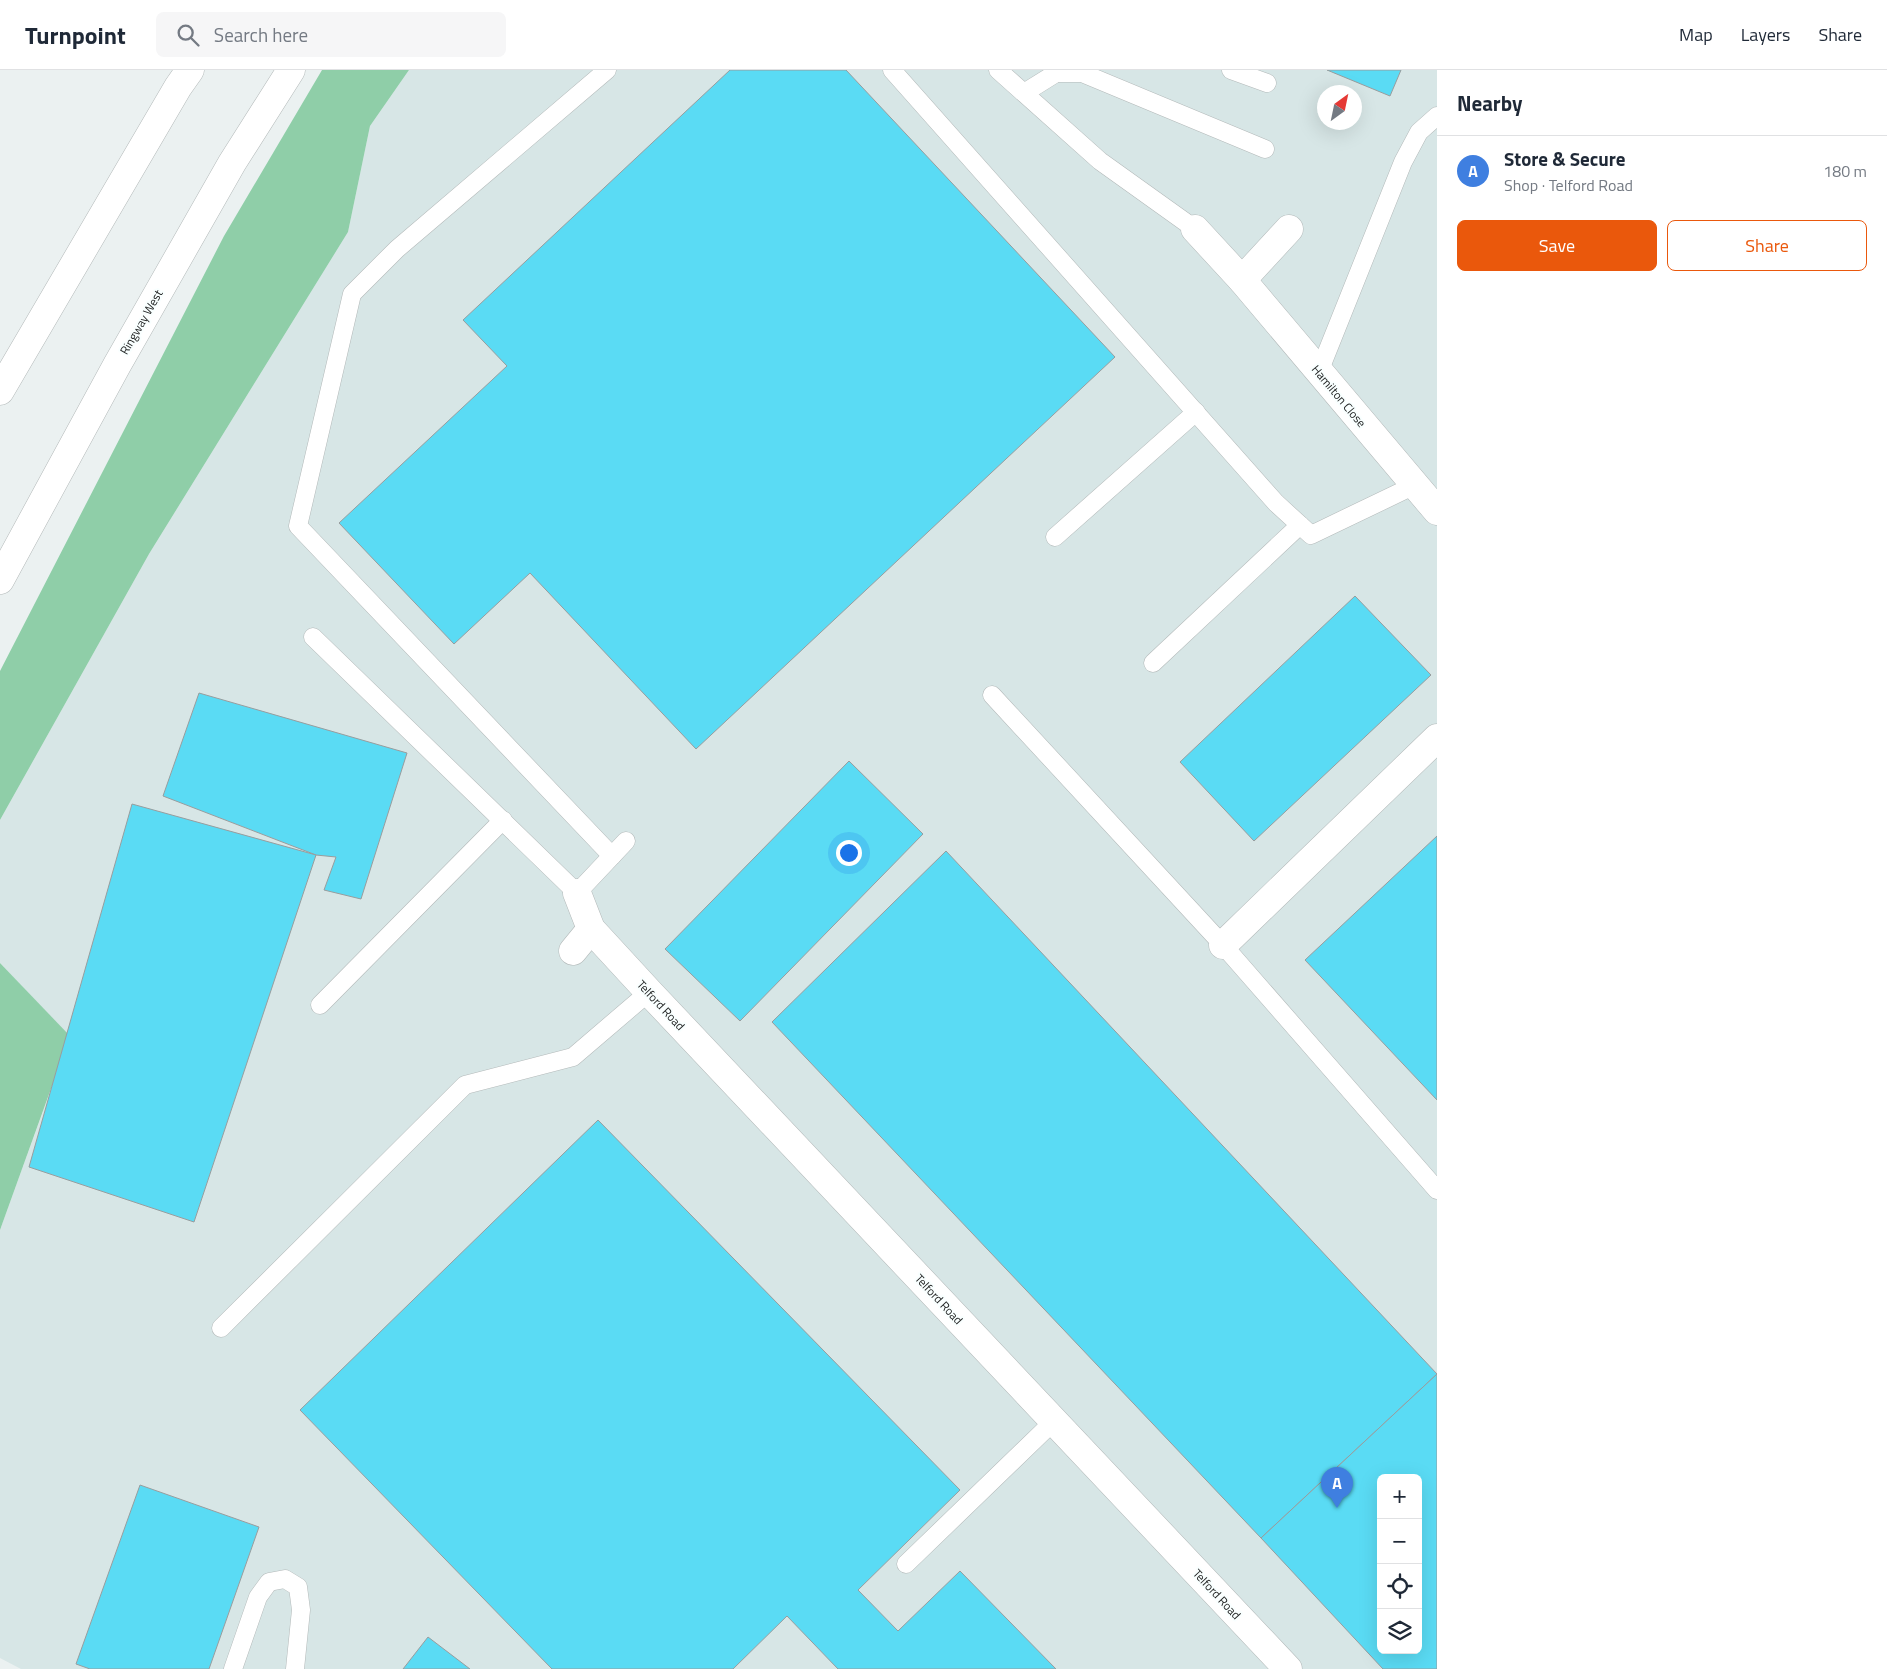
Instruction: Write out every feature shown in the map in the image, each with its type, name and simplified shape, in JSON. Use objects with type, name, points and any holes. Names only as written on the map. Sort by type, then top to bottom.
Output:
[{"type":"street","points":[[0,391],[178,87],[190,70]]},
{"type":"street","name":"Ringway West","points":[[0,580],[122,356],[232,164],[291,70]]},
{"type":"street","name":"Hamilton Close","points":[[1196,229],[1242,280],[1437,511]]},
{"type":"street","points":[[1242,280],[1289,230]]},
{"type":"street","points":[[1223,945],[1437,738]]},
{"type":"street","name":"Telford Road","points":[[577,893],[591,928],[649,992],[1288,1669]]},
{"type":"street","points":[[573,951],[591,928]]},
{"type":"lane","points":[[606,70],[397,249],[352,294],[298,526],[612,856]]},
{"type":"lane","points":[[892,70],[1276,503],[1311,535],[1415,485]]},
{"type":"lane","points":[[998,70],[1100,161],[1196,229]]},
{"type":"lane","points":[[1231,70],[1267,83]]},
{"type":"lane","points":[[1024,94],[1057,72],[1082,73],[1265,149]]},
{"type":"lane","points":[[1319,372],[1403,162],[1419,132],[1437,116]]},
{"type":"lane","points":[[1055,537],[1196,412]]},
{"type":"lane","points":[[1152,663],[1300,525]]},
{"type":"lane","points":[[312,637],[577,893],[626,840]]},
{"type":"lane","points":[[992,695],[1223,945],[1437,1190]]},
{"type":"lane","points":[[320,1005],[503,820]]},
{"type":"lane","points":[[222,1328],[465,1084],[574,1057],[649,992]]},
{"type":"lane","points":[[906,1564],[1054,1421]]},
{"type":"lane","points":[[233,1669],[258,1597],[269,1582],[285,1579],[298,1587],[300,1610],[295,1669]]},
{"type":"shaded area","points":[[409,70],[1437,70],[1437,1669],[21,1669],[0,1658],[0,1230],[70,1037],[0,963],[0,820],[149,554],[348,232],[370,126]]},
{"type":"green space","points":[[322,70],[409,70],[370,126],[348,232],[149,554],[0,820],[0,671],[224,236]]},
{"type":"green space","points":[[0,963],[70,1036],[0,1230]]},
{"type":"building","points":[[730,70],[846,70],[1115,357],[696,749],[530,573],[454,644],[339,523],[507,366],[463,320]]},
{"type":"building","points":[[1327,70],[1401,70],[1390,96]]},
{"type":"building","points":[[1355,596],[1431,675],[1254,841],[1180,762]]},
{"type":"building","points":[[199,693],[407,753],[361,899],[324,890],[336,857],[316,855],[163,796]]},
{"type":"building","points":[[849,761],[923,834],[740,1021],[665,949]]},
{"type":"building","points":[[132,804],[316,855],[194,1222],[29,1167]]},
{"type":"building","points":[[1437,836],[1437,1100],[1305,960]]},
{"type":"building","points":[[946,851],[1437,1374],[1261,1538],[772,1022]]},
{"type":"building","points":[[598,1120],[960,1490],[858,1590],[898,1631],[960,1571],[1056,1669],[838,1669],[787,1616],[733,1669],[552,1669],[300,1410]]},
{"type":"building","points":[[1437,1374],[1437,1669],[1383,1669],[1261,1538]]},
{"type":"building","points":[[140,1485],[259,1527],[209,1669],[90,1669],[76,1664]]},
{"type":"building","points":[[428,1637],[470,1669],[403,1669]]},
{"type":"place","name":"Store & Secure","points":[[1337,1508]]}]
